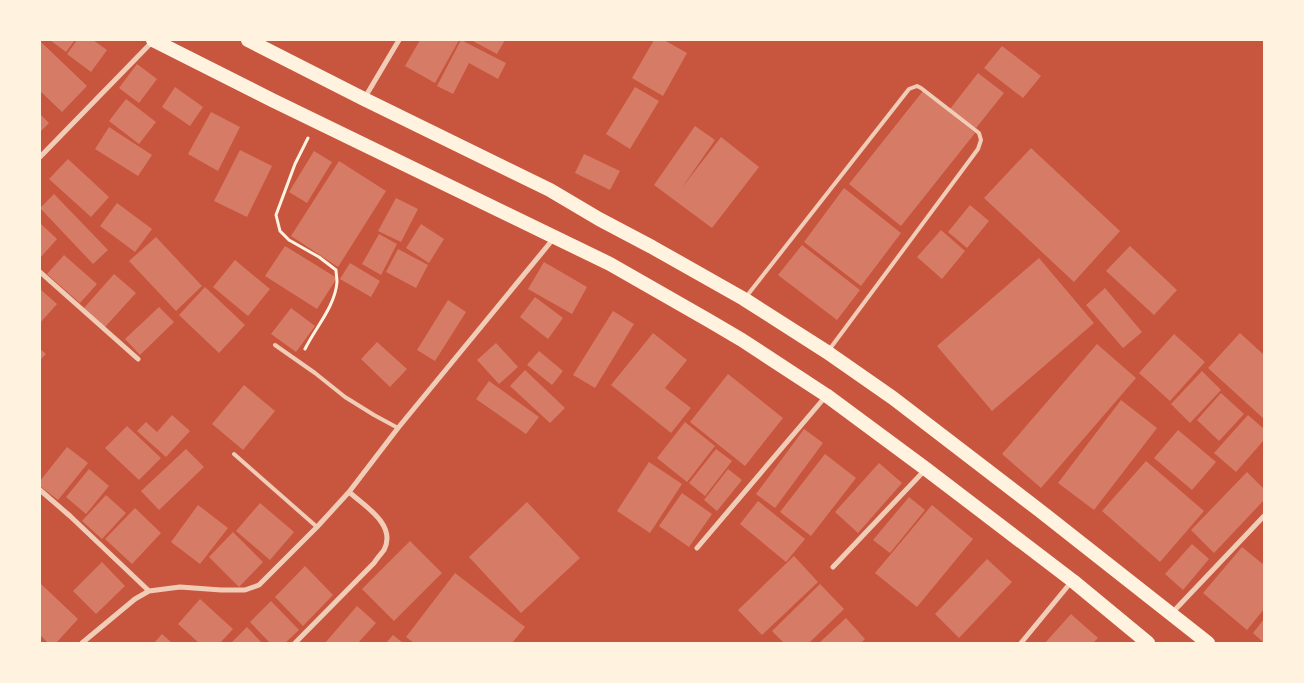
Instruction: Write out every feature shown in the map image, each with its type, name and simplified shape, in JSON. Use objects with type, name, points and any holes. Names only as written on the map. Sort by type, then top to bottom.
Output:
[{"type":"highway","points":[[154,40],[317,122],[610,264],[742,340],[826,395],[926,469],[1073,581],[1148,643]]},
{"type":"highway","points":[[248,40],[550,190],[598,219],[744,299],[827,352],[916,416],[1208,643]]},
{"type":"street","points":[[40,157],[154,40]]},
{"type":"street","points":[[364,99],[399,40]]},
{"type":"street","points":[[82,643],[135,599],[149,591],[180,587],[245,590],[259,585],[349,492],[398,428],[554,238]]},
{"type":"street","points":[[40,272],[138,359]]},
{"type":"street","points":[[697,548],[826,395]]},
{"type":"street","points":[[833,567],[926,469]]},
{"type":"street","points":[[40,490],[149,591]]},
{"type":"street","points":[[295,643],[374,563],[384,549],[387,534],[381,520],[349,492]]},
{"type":"street","points":[[1171,615],[1264,516]]},
{"type":"street","points":[[1021,643],[1073,581]]},
{"type":"lane","points":[[744,299],[909,89],[916,86],[921,88],[980,133],[981,140],[978,149],[827,352]]},
{"type":"lane","points":[[275,345],[358,406],[398,428]]},
{"type":"lane","points":[[234,454],[317,527]]},
{"type":"path","points":[[297,361],[305,349],[310,336],[328,310],[337,281],[336,270],[319,257],[284,236],[280,231],[276,215],[295,164],[317,122]]},
{"type":"building","points":[[50,40],[75,40],[66,52]]},
{"type":"building","points":[[77,40],[93,40],[107,50],[91,72],[67,54]]},
{"type":"building","points":[[420,40],[459,40],[435,83],[405,66]]},
{"type":"building","points":[[461,40],[506,63],[498,79],[469,63],[453,94],[437,86]]},
{"type":"building","points":[[471,40],[505,40],[497,54]]},
{"type":"building","points":[[654,40],[664,40],[687,53],[663,96],[632,78]]},
{"type":"building","points":[[40,41],[87,86],[62,112],[40,91]]},
{"type":"building","points":[[1002,46],[1041,76],[1023,98],[984,68]]},
{"type":"building","points":[[137,64],[157,79],[139,103],[119,88]]},
{"type":"building","points":[[978,73],[1004,93],[976,128],[950,109]]},
{"type":"building","points":[[175,87],[203,107],[190,126],[162,107]]},
{"type":"building","points":[[635,87],[659,101],[630,149],[606,134]]},
{"type":"building","points":[[923,91],[975,133],[901,226],[849,184]]},
{"type":"building","points":[[126,99],[156,122],[139,144],[109,121]]},
{"type":"building","points":[[211,112],[240,127],[218,171],[188,154]]},
{"type":"building","points":[[40,114],[49,123],[40,132]]},
{"type":"building","points":[[695,126],[715,140],[681,189],[721,137],[759,167],[712,228],[654,185]]},
{"type":"building","points":[[109,127],[152,155],[138,176],[95,149]]},
{"type":"building","points":[[1031,148],[1120,231],[1074,282],[984,198]]},
{"type":"building","points":[[240,150],[272,166],[247,217],[214,201]]},
{"type":"building","points":[[314,151],[332,162],[307,203],[289,192]]},
{"type":"building","points":[[584,154],[620,171],[610,190],[575,173]]},
{"type":"building","points":[[68,159],[109,197],[91,217],[49,179]]},
{"type":"building","points":[[339,161],[386,191],[338,267],[291,236]]},
{"type":"building","points":[[844,188],[901,233],[861,286],[804,242]]},
{"type":"building","points":[[54,194],[108,250],[93,264],[40,208]]},
{"type":"building","points":[[396,198],[418,209],[401,242],[378,231]]},
{"type":"building","points":[[117,203],[152,229],[135,252],[100,226]]},
{"type":"building","points":[[970,205],[989,221],[967,248],[948,232]]},
{"type":"building","points":[[40,223],[57,239],[40,258]]},
{"type":"building","points":[[421,224],[444,239],[429,263],[406,248]]},
{"type":"building","points":[[941,230],[965,251],[942,279],[917,257]]},
{"type":"building","points":[[379,234],[397,244],[381,275],[362,264]]},
{"type":"building","points":[[156,237],[202,286],[176,311],[129,261]]},
{"type":"building","points":[[802,245],[860,290],[837,320],[778,275]]},
{"type":"building","points":[[285,246],[337,278],[317,309],[265,276]]},
{"type":"building","points":[[1130,246],[1177,290],[1154,315],[1106,271]]},
{"type":"building","points":[[398,249],[428,265],[416,288],[386,272]]},
{"type":"building","points":[[64,255],[97,284],[80,303],[47,274]]},
{"type":"building","points":[[1039,258],[1094,323],[992,411],[937,346]]},
{"type":"building","points":[[235,260],[270,289],[248,316],[213,287]]},
{"type":"building","points":[[544,262],[587,287],[572,314],[528,289]]},
{"type":"building","points":[[350,263],[380,281],[371,297],[340,279]]},
{"type":"building","points":[[114,274],[136,293],[105,327],[84,308]]},
{"type":"building","points":[[205,287],[245,325],[219,353],[179,315]]},
{"type":"building","points":[[1105,288],[1142,332],[1123,348],[1086,305]]},
{"type":"building","points":[[40,289],[57,304],[40,323]]},
{"type":"building","points":[[535,297],[563,318],[548,339],[520,317]]},
{"type":"building","points":[[448,300],[466,312],[435,361],[417,350]]},
{"type":"building","points":[[159,307],[174,322],[140,355],[125,339]]},
{"type":"building","points":[[291,308],[315,326],[296,352],[271,334]]},
{"type":"building","points":[[613,311],[634,324],[595,388],[573,375]]},
{"type":"building","points":[[653,333],[687,360],[665,388],[691,408],[671,433],[611,385]]},
{"type":"building","points":[[1240,333],[1264,355],[1264,419],[1208,368]]},
{"type":"building","points":[[1174,334],[1205,362],[1170,401],[1139,373]]},
{"type":"building","points":[[377,342],[407,369],[390,387],[361,359]]},
{"type":"building","points":[[496,343],[518,367],[499,384],[477,360]]},
{"type":"building","points":[[1097,344],[1136,378],[1041,488],[1002,454]]},
{"type":"building","points":[[40,349],[46,354],[40,360]]},
{"type":"building","points":[[539,351],[563,371],[552,385],[527,365]]},
{"type":"building","points":[[525,370],[565,408],[550,423],[510,386]]},
{"type":"building","points":[[1202,371],[1221,390],[1190,423],[1171,404]]},
{"type":"building","points":[[728,374],[783,418],[745,466],[690,422]]},
{"type":"building","points":[[489,381],[539,417],[526,434],[476,399]]},
{"type":"building","points":[[244,385],[275,411],[243,450],[212,424]]},
{"type":"building","points":[[1221,393],[1244,414],[1219,441],[1197,420]]},
{"type":"building","points":[[1121,400],[1157,428],[1094,510],[1058,483]]},
{"type":"building","points":[[172,415],[190,431],[166,457],[137,431],[146,422],[157,432]]},
{"type":"building","points":[[1248,415],[1264,429],[1264,440],[1236,472],[1214,453]]},
{"type":"building","points":[[685,422],[715,446],[687,482],[657,458]]},
{"type":"building","points":[[127,426],[161,458],[139,480],[105,448]]},
{"type":"building","points":[[804,429],[823,443],[775,508],[756,494]]},
{"type":"building","points":[[1178,430],[1216,462],[1192,490],[1154,458]]},
{"type":"building","points":[[67,447],[88,463],[58,500],[40,486],[40,481]]},
{"type":"building","points":[[186,449],[204,467],[159,510],[141,491]]},
{"type":"building","points":[[716,449],[732,461],[705,496],[689,483]]},
{"type":"building","points":[[825,454],[856,478],[811,536],[780,512]]},
{"type":"building","points":[[1146,461],[1204,511],[1160,562],[1102,511]]},
{"type":"building","points":[[649,462],[682,484],[650,533],[617,511]]},
{"type":"building","points":[[879,463],[902,483],[858,533],[835,512]]},
{"type":"building","points":[[89,469],[109,486],[86,514],[66,497]]},
{"type":"building","points":[[728,469],[742,480],[717,511],[704,500]]},
{"type":"building","points":[[1247,472],[1264,489],[1264,500],[1214,553],[1191,530]]},
{"type":"building","points":[[682,493],[712,514],[689,547],[659,526]]},
{"type":"building","points":[[106,495],[126,513],[102,539],[82,521]]},
{"type":"building","points":[[909,497],[925,510],[890,553],[873,540]]},
{"type":"building","points":[[758,501],[805,539],[786,562],[740,524]]},
{"type":"building","points":[[527,502],[580,558],[521,613],[469,557]]},
{"type":"building","points":[[260,503],[294,532],[270,560],[236,531]]},
{"type":"building","points":[[198,505],[228,528],[200,564],[171,542]]},
{"type":"building","points":[[932,505],[973,539],[917,607],[875,573]]},
{"type":"building","points":[[135,508],[161,533],[132,564],[105,539]]},
{"type":"building","points":[[233,532],[263,562],[239,587],[209,557]]},
{"type":"building","points":[[410,541],[442,573],[394,621],[362,589]]},
{"type":"building","points":[[1192,544],[1209,559],[1183,590],[1165,574]]},
{"type":"building","points":[[1242,547],[1264,565],[1264,609],[1247,630],[1203,593]]},
{"type":"building","points":[[794,556],[818,582],[762,635],[738,610]]},
{"type":"building","points":[[987,559],[1012,582],[959,638],[935,614]]},
{"type":"building","points":[[102,562],[125,586],[96,614],[73,591]]},
{"type":"building","points":[[305,566],[333,595],[303,626],[275,597]]},
{"type":"building","points":[[455,573],[525,627],[512,643],[414,643],[406,637]]},
{"type":"building","points":[[40,583],[78,619],[56,643],[48,643],[40,635]]},
{"type":"building","points":[[820,584],[844,609],[809,643],[784,643],[772,631]]},
{"type":"building","points":[[200,599],[233,629],[220,643],[199,643],[178,624]]},
{"type":"building","points":[[271,601],[299,630],[285,643],[270,643],[250,622]]},
{"type":"building","points":[[357,606],[376,623],[358,643],[325,643]]},
{"type":"building","points":[[1071,614],[1098,638],[1093,643],[1045,643]]},
{"type":"building","points":[[846,618],[865,639],[861,643],[819,643]]},
{"type":"building","points":[[1264,619],[1264,643],[1253,633]]},
{"type":"building","points":[[247,627],[262,643],[231,643]]},
{"type":"building","points":[[162,634],[172,643],[154,643]]},
{"type":"building","points":[[393,635],[403,643],[386,643]]}]
